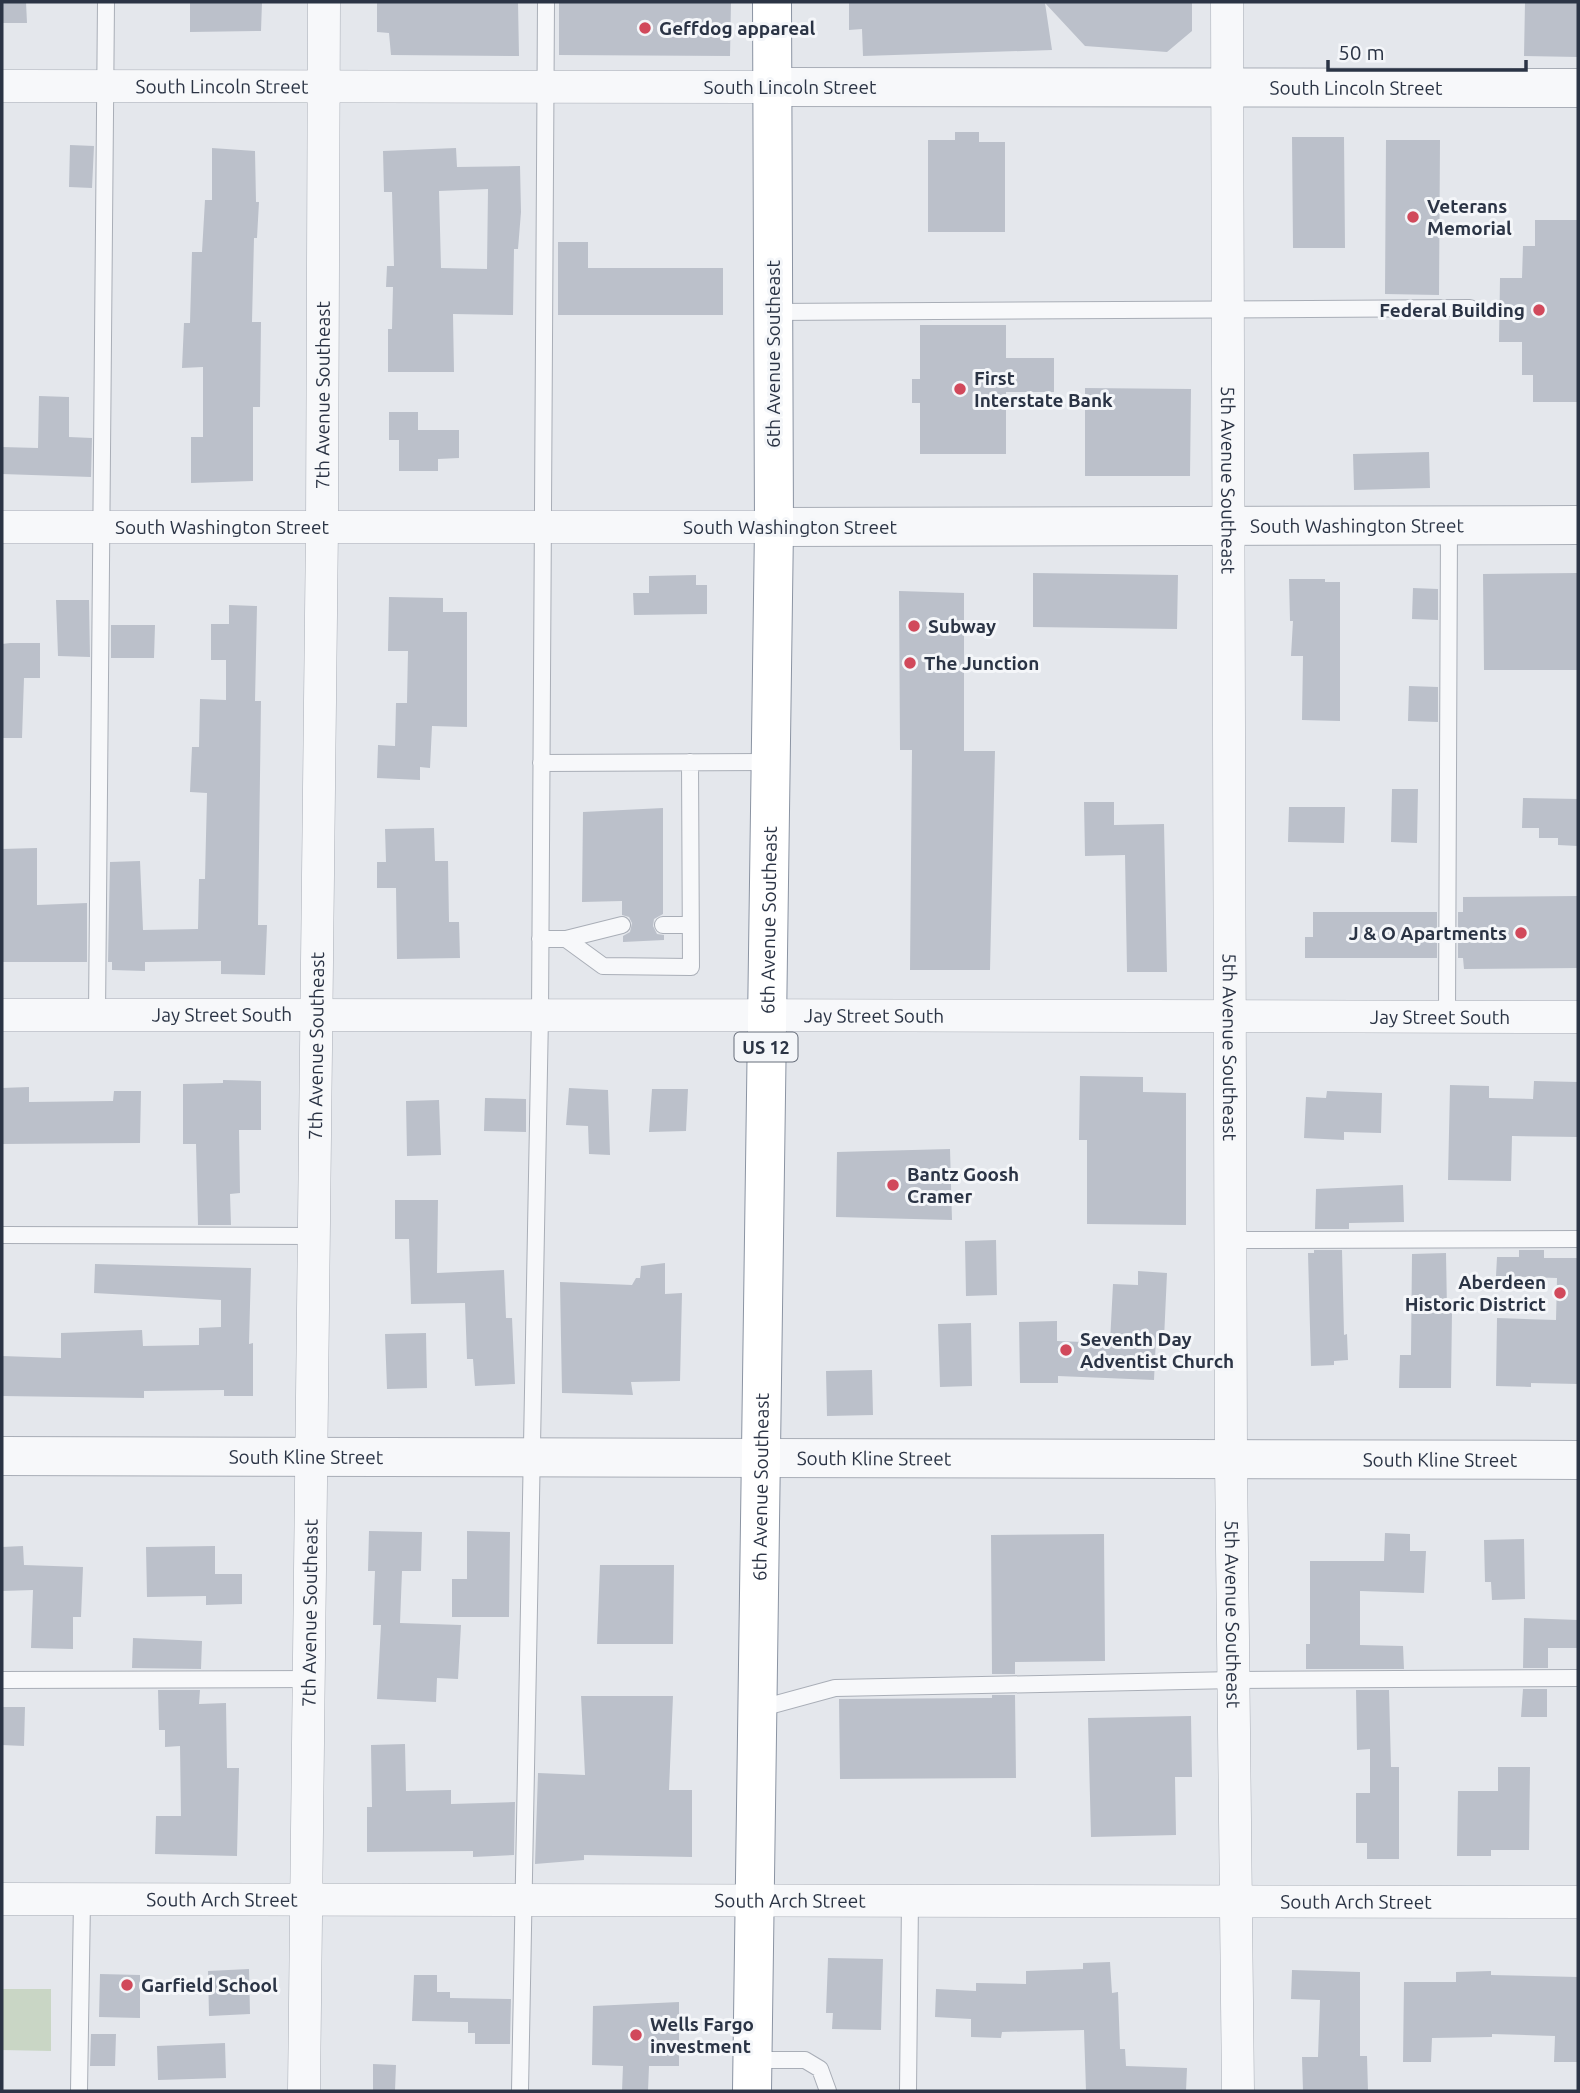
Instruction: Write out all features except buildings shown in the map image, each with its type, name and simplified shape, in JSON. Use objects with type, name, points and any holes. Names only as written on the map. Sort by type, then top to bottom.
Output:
[{"type":"highway","name":"6th Avenue Southeast","points":[[752,2076],[774,527],[772,2]]},
{"type":"street","name":"7th Avenue Southeast","points":[[304,2091],[322,528],[324,2]]},
{"type":"street","name":"5th Avenue Southeast","points":[[1227,2],[1231,1459],[1238,2091]]},
{"type":"street","name":"South Lincoln Street","points":[[2,86],[1578,88]]},
{"type":"street","name":"South Washington Street","points":[[2,527],[1578,525]]},
{"type":"street","name":"Jay Street South","points":[[2,1015],[766,1014],[1231,1019],[1578,1017]]},
{"type":"street","name":"South Kline Street","points":[[2,1456],[1578,1460]]},
{"type":"street","name":"South Arch Street","points":[[2,1899],[1578,1902]]},
{"type":"lane","points":[[97,1015],[106,2]]},
{"type":"lane","points":[[520,2091],[540,1015],[546,2]]},
{"type":"lane","points":[[772,312],[1470,308]]},
{"type":"lane","points":[[1447,1017],[1448,525]]},
{"type":"lane","points":[[566,939],[603,966],[691,967],[690,762]]},
{"type":"lane","points":[[541,763],[770,762]]},
{"type":"lane","points":[[540,939],[566,939],[622,925]]},
{"type":"lane","points":[[663,925],[690,925]]},
{"type":"lane","points":[[2,1235],[313,1236]]},
{"type":"lane","points":[[1231,1240],[1578,1239]]},
{"type":"lane","points":[[758,1709],[835,1688],[1235,1679],[1578,1678]]},
{"type":"lane","points":[[2,1680],[309,1679]]},
{"type":"lane","points":[[79,2091],[82,1900]]},
{"type":"lane","points":[[908,2091],[910,1900]]},
{"type":"lane","points":[[752,2076],[805,2060],[820,2069],[828,2091]]},
{"type":"green space","points":[[2,1989],[51,1989],[51,2051],[2,2050]]},
{"type":"place","name":"Geffdog appareal","points":[[645,28]]},
{"type":"place","name":"Veterans Memorial","points":[[1413,217]]},
{"type":"place","name":"Federal Building","points":[[1539,310]]},
{"type":"place","name":"First Interstate Bank","points":[[960,389]]},
{"type":"place","name":"Subway","points":[[914,626]]},
{"type":"place","name":"The Junction","points":[[910,663]]},
{"type":"place","name":"J & O Apartments","points":[[1521,933]]},
{"type":"place","name":"Bantz Goosh Cramer","points":[[893,1185]]},
{"type":"place","name":"Aberdeen Historic District","points":[[1560,1293]]},
{"type":"place","name":"Seventh Day Adventist Church","points":[[1066,1350]]},
{"type":"place","name":"Garfield School","points":[[127,1985]]},
{"type":"place","name":"Wells Fargo investment","points":[[636,2035]]}]
